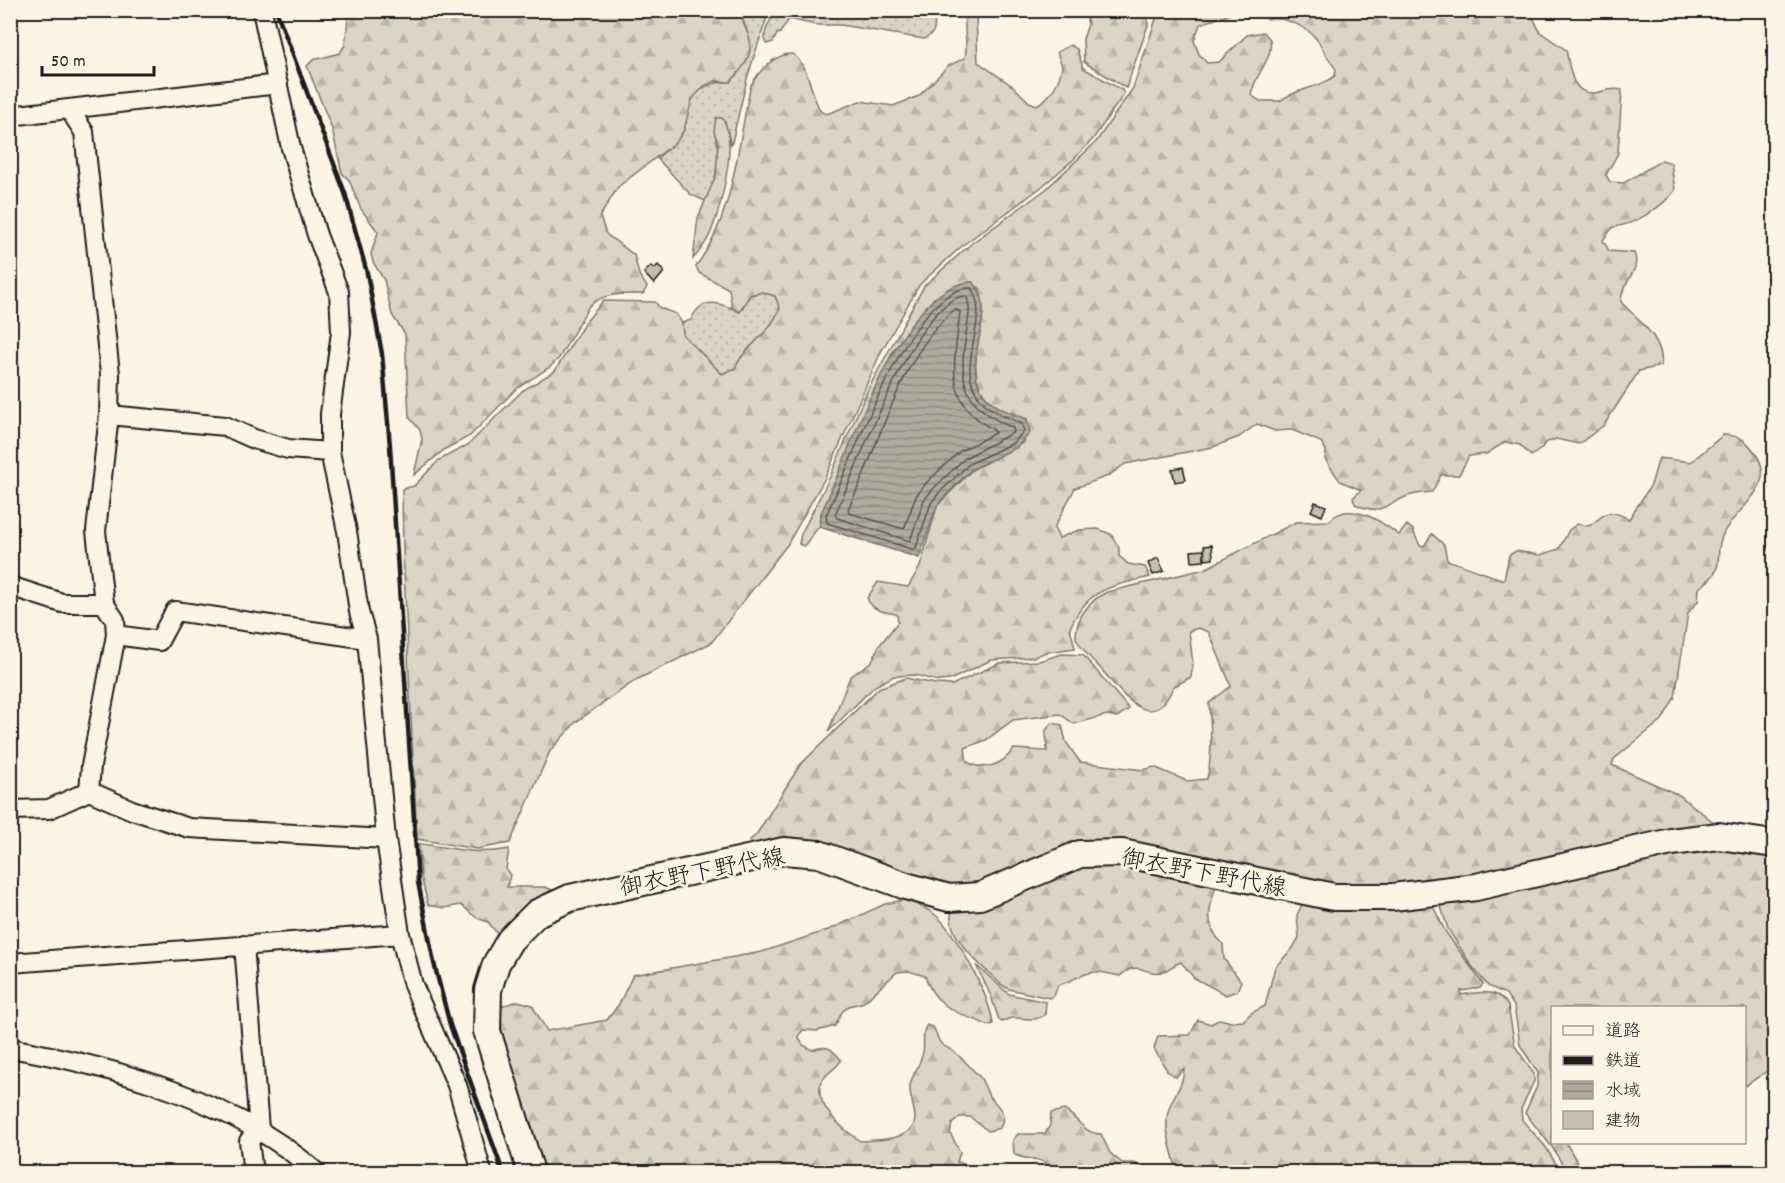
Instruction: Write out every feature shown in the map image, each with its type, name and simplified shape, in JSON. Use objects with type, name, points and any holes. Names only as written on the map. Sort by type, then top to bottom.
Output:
[{"type":"main road","name":"御衣野下野代線","points":[[531,1173],[487,1031],[488,990],[496,964],[510,940],[537,913],[570,898],[783,851],[819,854],[906,886],[950,898],[980,896],[1080,854],[1122,853],[1334,897],[1393,897],[1476,886],[1671,842],[1719,836],[1774,844]]},
{"type":"street","points":[[261,10],[291,148],[317,235],[339,292],[341,332],[330,414],[330,452],[347,531],[359,612],[367,639],[386,839],[400,934],[413,985],[458,1085],[482,1173]]},
{"type":"street","points":[[10,116],[278,84]]},
{"type":"street","points":[[69,109],[84,132],[110,374],[109,415],[96,531],[104,603],[115,620],[116,635],[91,766],[89,791]]},
{"type":"street","points":[[109,415],[225,426],[254,439],[288,449],[330,452]]},
{"type":"street","points":[[10,586],[62,603],[104,603]]},
{"type":"street","points":[[116,635],[159,641],[175,611],[367,639]]},
{"type":"street","points":[[10,810],[49,809],[89,791],[132,810],[189,828],[386,839]]},
{"type":"street","points":[[10,963],[400,934]]},
{"type":"street","points":[[244,945],[259,1129],[249,1141],[253,1173]]},
{"type":"street","points":[[10,1048],[148,1083],[232,1114],[295,1153],[316,1173]]},
{"type":"green space","points":[[349,11],[743,11],[743,20],[750,41],[747,60],[739,72],[730,82],[715,81],[704,86],[692,99],[684,130],[676,142],[618,187],[600,216],[606,234],[634,255],[639,275],[647,287],[643,294],[608,296],[595,301],[589,306],[559,358],[550,367],[516,389],[470,436],[445,449],[414,475],[422,439],[420,430],[409,417],[405,334],[392,315],[384,280],[373,262],[371,254],[378,232],[361,209],[349,180],[342,173],[332,129],[307,66],[313,60],[340,53],[345,45]]},
{"type":"green space","points":[[743,11],[769,11],[748,75],[731,146],[725,122],[714,131],[717,167],[713,185],[705,201],[690,194],[657,158],[682,134],[690,103],[698,92],[715,83],[730,82],[744,61],[750,44]]},
{"type":"green space","points":[[779,11],[949,11],[935,13],[934,31],[924,39],[841,25],[816,25],[789,19],[773,42],[766,44],[765,35],[768,26]]},
{"type":"green space","points":[[1085,11],[1148,11],[1148,25],[1126,88],[1084,62],[1083,39],[1088,24]]},
{"type":"green space","points":[[1200,11],[1233,11],[1228,15],[1200,24],[1194,41],[1199,54],[1207,63],[1219,62],[1247,35],[1263,32],[1270,39],[1267,60],[1251,95],[1260,101],[1280,101],[1294,93],[1328,81],[1335,76],[1336,69],[1318,41],[1308,31],[1288,21],[1267,19],[1256,11],[1530,11],[1540,32],[1566,50],[1572,78],[1580,89],[1594,93],[1611,89],[1622,90],[1618,153],[1606,175],[1610,182],[1624,183],[1662,160],[1671,163],[1675,190],[1670,196],[1656,209],[1639,219],[1613,227],[1603,240],[1609,251],[1634,253],[1635,265],[1624,288],[1621,302],[1655,339],[1661,356],[1661,366],[1639,371],[1604,425],[1579,444],[1556,439],[1545,443],[1531,456],[1520,445],[1505,442],[1486,454],[1469,456],[1459,475],[1441,475],[1432,492],[1411,495],[1383,508],[1371,509],[1355,504],[1353,498],[1361,490],[1340,481],[1325,459],[1326,450],[1321,442],[1292,430],[1275,431],[1257,424],[1239,437],[1213,447],[1125,464],[1108,476],[1075,488],[1054,528],[1059,538],[1079,530],[1098,529],[1111,534],[1119,548],[1119,556],[1128,564],[1145,567],[1150,577],[1102,591],[1084,604],[1070,628],[1075,648],[1046,652],[1034,657],[991,660],[950,680],[938,681],[915,675],[894,676],[875,686],[828,732],[850,677],[872,661],[879,646],[898,622],[897,614],[875,608],[867,598],[878,582],[908,587],[920,567],[937,506],[972,470],[1024,442],[1027,419],[997,406],[981,389],[976,361],[981,316],[979,287],[934,298],[893,351],[819,519],[820,525],[804,546],[799,544],[801,534],[830,477],[867,391],[924,286],[972,243],[1045,190],[1096,142],[1133,88],[1157,16]]},
{"type":"green space","points":[[969,15],[976,17],[978,62],[1014,87],[1029,102],[1037,105],[1051,93],[1062,66],[1057,52],[1070,45],[1077,49],[1083,68],[1122,90],[1124,94],[1093,139],[1073,160],[1040,188],[963,245],[920,284],[881,352],[825,478],[787,545],[711,643],[636,680],[576,722],[550,751],[510,843],[477,849],[417,839],[402,489],[414,486],[439,460],[468,445],[522,391],[555,371],[584,324],[603,301],[655,302],[660,308],[676,314],[682,323],[683,335],[722,374],[735,368],[745,353],[770,326],[780,308],[775,296],[762,292],[750,295],[739,312],[732,308],[729,289],[699,273],[696,266],[709,246],[727,202],[751,85],[763,68],[774,59],[793,54],[804,67],[821,112],[827,114],[860,101],[893,106],[919,96],[948,66],[965,58],[965,18]]},
{"type":"green space","points":[[716,118],[722,118],[727,128],[729,157],[727,174],[711,232],[693,259],[698,218],[716,175],[718,144],[714,131]]},
{"type":"green space","points":[[762,292],[775,296],[780,308],[770,326],[745,353],[735,368],[722,374],[683,335],[682,323],[691,320],[695,312],[706,304],[718,304],[740,312],[750,295]]},
{"type":"green space","points":[[1723,435],[1741,438],[1754,451],[1761,463],[1760,485],[1724,532],[1720,540],[1714,574],[1699,588],[1698,601],[1688,613],[1675,697],[1662,720],[1614,759],[1612,765],[1679,795],[1716,824],[1475,881],[1359,889],[1131,846],[994,875],[980,883],[960,889],[749,849],[750,840],[756,835],[800,765],[879,688],[906,678],[952,685],[1000,663],[1039,661],[1062,654],[1083,655],[1129,709],[1117,717],[1107,715],[1074,724],[1060,714],[1013,720],[986,740],[965,748],[967,762],[987,766],[999,763],[1014,749],[1047,751],[1046,730],[1052,723],[1062,725],[1066,742],[1080,762],[1143,770],[1154,767],[1187,781],[1207,779],[1211,741],[1209,703],[1231,686],[1209,632],[1198,628],[1189,631],[1193,664],[1191,677],[1173,687],[1165,702],[1156,709],[1147,710],[1137,706],[1118,689],[1084,651],[1076,638],[1078,624],[1085,610],[1101,595],[1205,569],[1296,522],[1329,521],[1346,512],[1365,514],[1399,535],[1407,525],[1413,530],[1420,546],[1424,546],[1432,534],[1444,545],[1447,560],[1504,580],[1509,555],[1516,551],[1540,555],[1559,549],[1569,530],[1577,524],[1589,526],[1607,513],[1616,513],[1629,519],[1651,485],[1659,458],[1691,462]]},
{"type":"green space","points":[[419,844],[485,852],[509,849],[506,869],[510,875],[507,887],[545,887],[552,890],[551,895],[500,937],[488,922],[477,918],[461,905],[444,908],[428,905],[421,876]]},
{"type":"green space","points":[[1722,848],[1774,854],[1774,1066],[1746,1085],[1746,1006],[1551,1006],[1551,1144],[1567,1144],[1583,1172],[1567,1172],[1552,1147],[1525,1113],[1537,1086],[1538,1073],[1520,1045],[1514,1006],[1506,994],[1488,986],[1471,965],[1448,929],[1440,904]]},
{"type":"green space","points":[[1108,861],[1217,883],[1210,907],[1210,922],[1212,930],[1223,944],[1224,959],[1241,981],[1237,991],[1226,995],[1194,978],[1181,962],[1158,972],[1138,968],[1120,976],[1101,972],[1090,973],[1058,985],[1054,996],[1049,998],[1009,989],[1002,985],[967,951],[954,931],[951,920],[952,910],[1065,868]]},
{"type":"green space","points":[[903,900],[933,913],[951,933],[978,981],[993,1024],[986,1025],[944,1005],[933,993],[925,976],[909,971],[897,972],[864,1002],[849,1006],[842,1012],[835,1026],[817,1031],[803,1030],[798,1036],[803,1045],[812,1050],[828,1048],[841,1060],[822,1081],[821,1099],[831,1116],[860,1141],[894,1138],[909,1131],[913,1126],[915,1114],[910,1086],[922,1056],[925,1028],[927,1025],[934,1028],[941,1044],[958,1055],[980,1077],[989,1096],[1002,1114],[1000,1128],[988,1131],[970,1117],[960,1117],[952,1124],[950,1133],[960,1152],[957,1162],[987,1172],[542,1172],[494,1022],[501,1006],[518,1001],[532,1005],[547,1031],[607,1020],[619,1004],[633,975],[762,952],[831,929],[885,904]]},
{"type":"green space","points":[[1304,901],[1431,902],[1445,931],[1483,984],[1480,988],[1461,991],[1461,995],[1493,994],[1504,1000],[1508,1006],[1515,1046],[1534,1074],[1534,1081],[1521,1109],[1522,1120],[1545,1146],[1561,1172],[1177,1172],[1167,1119],[1170,1106],[1182,1080],[1184,1068],[1176,1077],[1168,1072],[1154,1049],[1158,1036],[1190,1035],[1198,1020],[1211,1024],[1220,1019],[1231,1022],[1243,1021],[1251,1013],[1265,1006],[1275,967],[1293,948],[1299,937],[1297,915]]},
{"type":"green space","points":[[976,965],[1009,994],[1046,1002],[1045,1015],[1034,1019],[1013,1018],[1002,1022],[999,1020],[991,996]]},
{"type":"green space","points":[[1064,1110],[1089,1131],[1101,1134],[1110,1153],[1122,1163],[1134,1163],[1153,1172],[1044,1172],[1045,1163],[1014,1154],[1013,1140],[1018,1134],[1045,1134],[1050,1125],[1051,1113]]},
{"type":"water","points":[[973,282],[981,295],[983,309],[976,356],[979,387],[993,403],[1027,419],[1030,433],[1016,448],[972,469],[944,497],[937,506],[919,558],[823,528],[820,525],[821,513],[880,376],[901,340],[923,310],[947,290]]},
{"type":"building","points":[[658,265],[664,272],[654,284],[644,273],[651,266],[654,269]]},
{"type":"building","points":[[1183,467],[1186,480],[1175,482],[1172,469]]},
{"type":"building","points":[[1315,502],[1326,506],[1322,516],[1311,511]]},
{"type":"building","points":[[1212,545],[1213,559],[1205,560],[1204,546]]},
{"type":"building","points":[[1204,550],[1204,561],[1192,562],[1191,551]]},
{"type":"building","points":[[1158,558],[1164,571],[1153,575],[1148,563]]},
{"type":"railway","points":[[276,10],[345,193],[367,273],[382,354],[390,446],[418,882],[434,963],[450,1025],[503,1172]]}]
